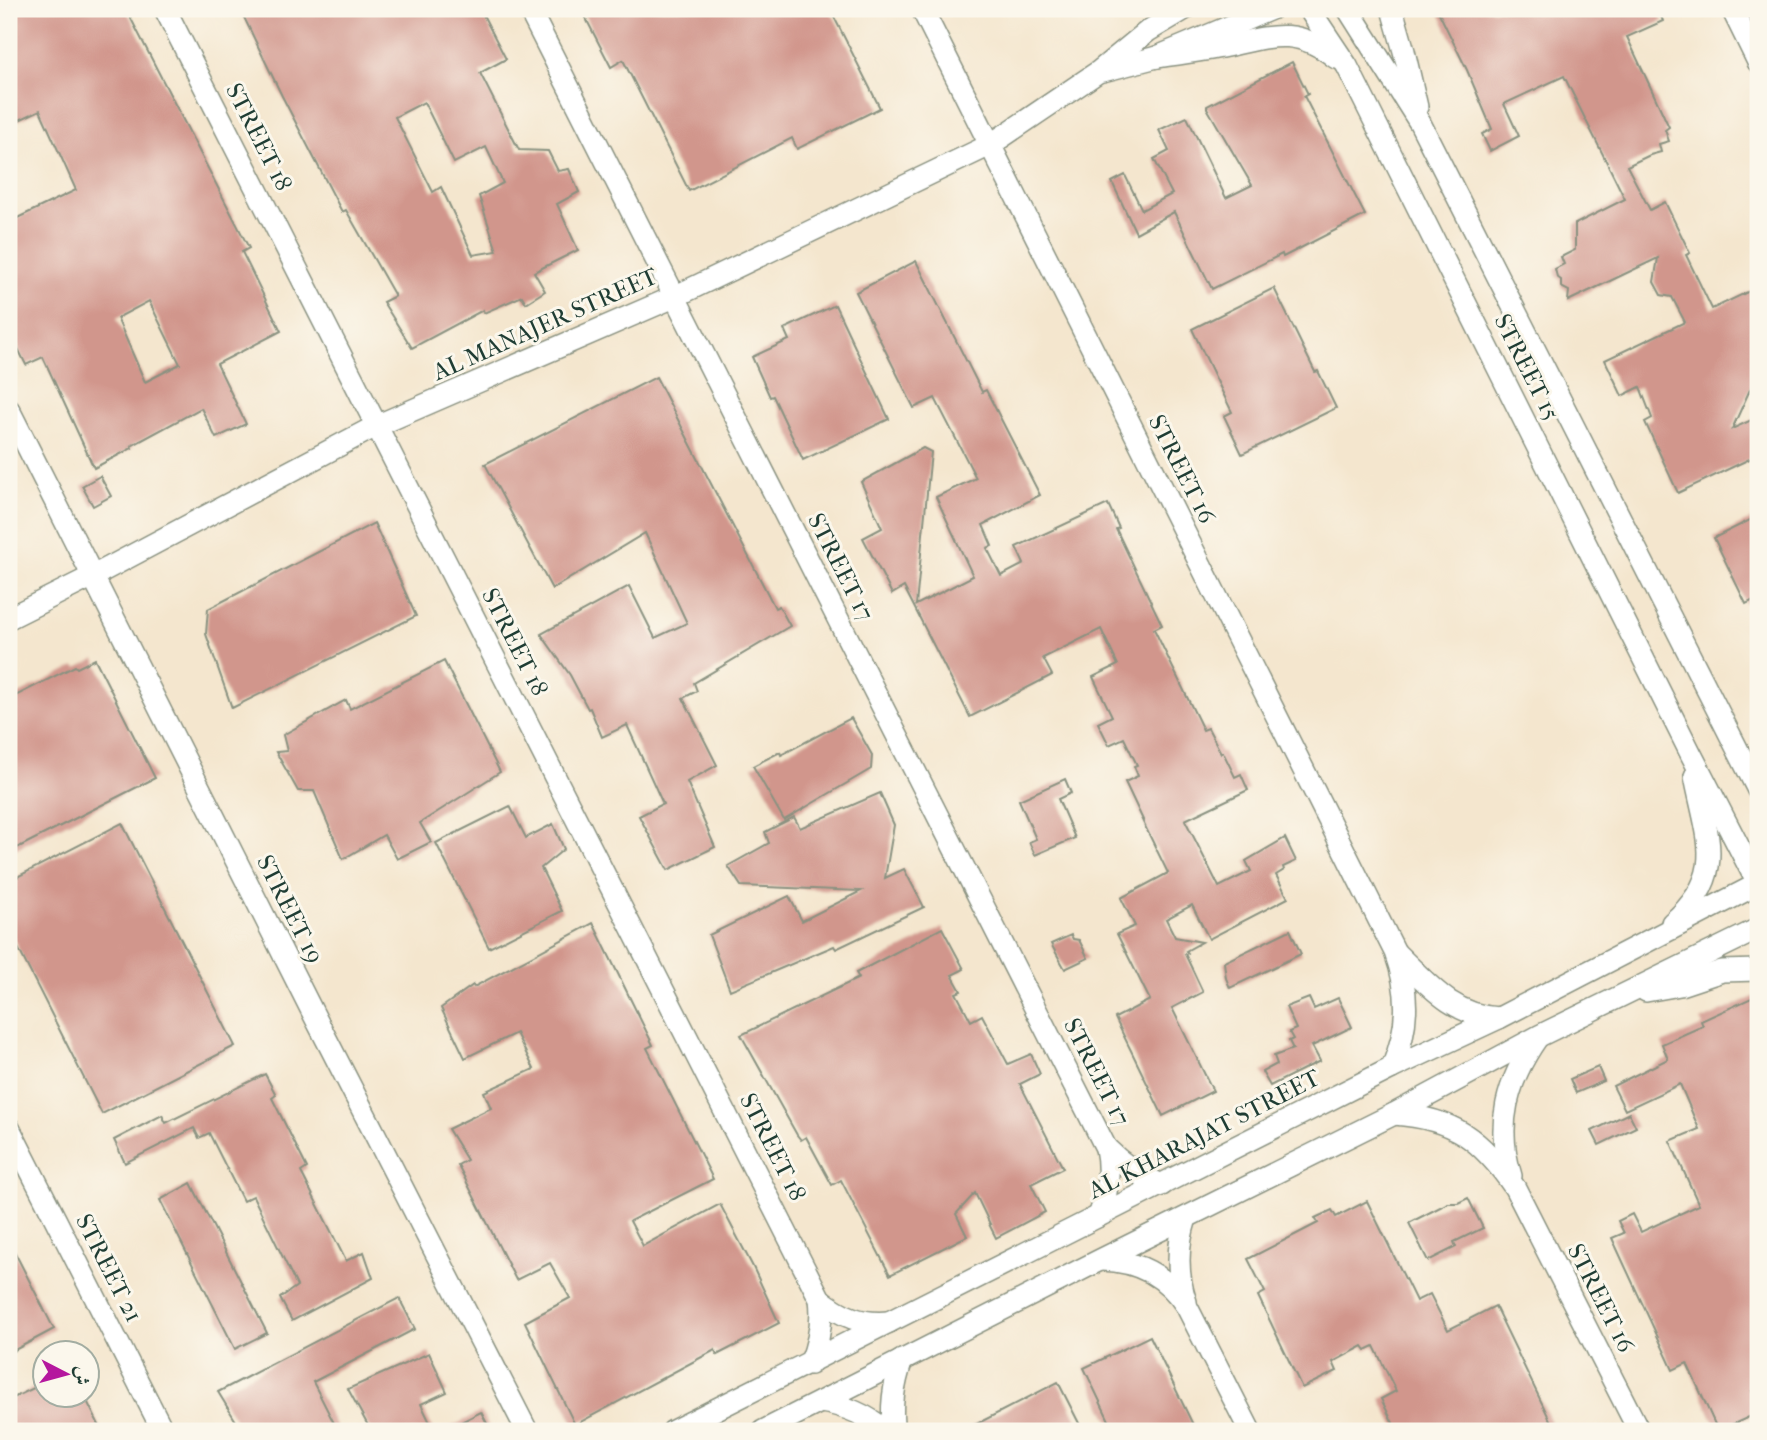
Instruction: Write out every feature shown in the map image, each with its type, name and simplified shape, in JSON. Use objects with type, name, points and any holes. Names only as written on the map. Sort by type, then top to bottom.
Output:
[{"type":"street","name":"STREET 18","points":[[165,9],[820,1299],[820,1334],[810,1364]]},
{"type":"street","name":"STREET 17","points":[[529,9],[1106,1148],[1108,1184],[1104,1206],[1099,1216]]},
{"type":"street","name":"STREET 16","points":[[922,9],[1395,952],[1405,985],[1406,1019],[1399,1053],[1392,1069]]},
{"type":"street","name":"AL MANAJER STREET","points":[[9,618],[376,426],[674,297],[990,145],[1098,72],[1149,31],[1185,9]]},
{"type":"street","name":"AL MANAJER STREET","points":[[1098,72],[1157,57],[1271,9]]},
{"type":"street","name":"STREET 15","points":[[1309,9],[1347,66],[1758,884]]},
{"type":"street","name":"STREET 15","points":[[1348,9],[1420,123],[1755,781]]},
{"type":"street","name":"STREET 15","points":[[1392,9],[1420,123]]},
{"type":"street","points":[[1732,9],[1758,62]]},
{"type":"street","points":[[1157,57],[1257,38],[1290,37],[1303,38],[1314,43],[1347,66]]},
{"type":"street","name":"STREET 19","points":[[9,410],[527,1431]]},
{"type":"street","name":"STREET 15","points":[[1652,940],[1684,912],[1700,892],[1707,876],[1710,857],[1691,754]]},
{"type":"street","name":"AL KHARAJAT STREET","points":[[673,1431],[1652,940],[1758,884]]},
{"type":"street","points":[[763,1431],[1394,1114],[1539,1036],[1758,929]]},
{"type":"street","name":"STREET 16","points":[[1395,952],[1427,984],[1455,1006],[1477,1015],[1499,1017]]},
{"type":"street","points":[[1617,997],[1680,985],[1722,971],[1758,970]]},
{"type":"street","name":"STREET 16","points":[[1539,1036],[1517,1070],[1505,1109],[1503,1136],[1507,1162],[1516,1188],[1639,1431]]},
{"type":"street","name":"STREET 16","points":[[1394,1114],[1415,1115],[1456,1129],[1474,1140],[1490,1155],[1516,1188]]},
{"type":"street","name":"STREET 21","points":[[9,1128],[163,1431]]},
{"type":"street","name":"STREET 17","points":[[1106,1148],[1129,1169],[1162,1185]]},
{"type":"street","points":[[1186,1217],[1178,1262],[1182,1293],[1187,1307]]},
{"type":"street","points":[[1100,1260],[1130,1263],[1157,1275],[1179,1295],[1250,1431]]},
{"type":"street","points":[[820,1299],[853,1319],[880,1323],[893,1321]]},
{"type":"street","points":[[894,1431],[893,1392],[902,1360]]},
{"type":"street","points":[[821,1402],[862,1414],[886,1431]]},
{"type":"building","points":[[9,9],[126,9],[249,248],[242,252],[281,331],[217,364],[246,424],[216,438],[201,408],[94,468],[43,357],[26,365],[9,330],[9,222],[76,190],[40,110],[9,125]],"holes":[[[149,301],[180,364],[145,382],[117,318]]]},
{"type":"building","points":[[240,9],[480,9],[506,59],[480,73],[519,150],[548,151],[558,171],[569,169],[579,192],[557,204],[578,250],[534,272],[545,291],[526,303],[522,296],[484,313],[483,310],[412,348],[383,302],[395,296],[346,210],[342,212]],"holes":[[[424,102],[454,163],[486,147],[503,183],[479,196],[497,251],[473,255],[441,187],[433,192],[395,117]]]},
{"type":"building","points":[[581,9],[830,9],[880,108],[797,149],[792,138],[689,191],[623,60],[611,67]]},
{"type":"building","points":[[1437,9],[1658,9],[1663,21],[1627,37],[1669,127],[1665,130],[1669,141],[1659,144],[1661,152],[1627,166],[1650,210],[1665,202],[1690,253],[1686,255],[1712,309],[1758,287],[1758,372],[1732,429],[1758,417],[1758,455],[1678,493],[1645,422],[1652,418],[1640,387],[1622,396],[1605,360],[1685,322],[1672,297],[1661,295],[1654,282],[1658,258],[1568,301],[1569,291],[1561,287],[1561,280],[1555,269],[1564,264],[1561,257],[1575,250],[1575,224],[1625,199],[1564,76],[1504,104],[1519,136],[1490,151],[1482,134],[1492,129]]},
{"type":"building","points":[[1292,62],[1308,94],[1304,96],[1365,215],[1283,257],[1282,254],[1212,289],[1174,212],[1136,233],[1112,182],[1125,175],[1142,210],[1172,194],[1154,159],[1169,151],[1159,130],[1187,117],[1226,198],[1252,185],[1207,106]]},
{"type":"building","points":[[916,261],[982,392],[986,390],[1040,495],[983,525],[992,546],[987,548],[1001,576],[1024,564],[1016,547],[1108,504],[1119,528],[1116,529],[1162,625],[1154,629],[1203,730],[1208,728],[1235,777],[1241,774],[1248,790],[1185,820],[1219,887],[1251,871],[1246,861],[1285,838],[1296,861],[1283,867],[1284,870],[1276,875],[1288,898],[1209,939],[1192,905],[1166,919],[1175,937],[1202,942],[1185,954],[1203,992],[1172,1008],[1213,1091],[1163,1116],[1115,1018],[1150,1000],[1117,934],[1135,926],[1121,898],[1168,873],[1125,782],[1138,776],[1134,766],[1137,765],[1124,738],[1109,745],[1098,723],[1112,716],[1093,677],[1118,665],[1101,629],[1043,658],[1052,675],[970,717],[904,587],[892,594],[863,538],[882,528],[861,482],[923,448],[931,452],[916,605],[973,576],[936,497],[976,478],[935,398],[914,408],[856,292]]},
{"type":"building","points":[[1274,288],[1315,372],[1318,371],[1336,408],[1242,454],[1224,416],[1232,412],[1192,329]]},
{"type":"building","points":[[835,305],[889,419],[803,460],[752,357],[789,340],[784,329]]},
{"type":"building","points":[[656,377],[775,608],[779,606],[790,626],[694,683],[697,691],[683,698],[717,765],[687,782],[715,847],[668,870],[639,816],[663,804],[627,725],[602,737],[590,708],[588,709],[570,675],[541,634],[629,586],[655,638],[687,623],[645,533],[552,589],[485,464]]},
{"type":"building","points":[[100,476],[111,496],[93,506],[82,486]]},
{"type":"building","points":[[1758,516],[1758,598],[1746,604],[1714,538]]},
{"type":"building","points":[[374,523],[416,616],[232,708],[206,634],[208,609]]},
{"type":"building","points":[[95,659],[155,778],[9,852],[9,699]]},
{"type":"building","points":[[444,661],[500,772],[420,823],[431,842],[397,859],[384,835],[343,859],[314,791],[298,791],[276,752],[287,751],[283,735],[346,700],[350,709]]},
{"type":"building","points":[[851,718],[872,755],[871,769],[784,820],[753,766],[780,752],[781,755]]},
{"type":"building","points":[[1065,779],[1071,793],[1058,799],[1075,838],[1035,855],[1029,842],[1036,839],[1019,800]]},
{"type":"building","points":[[880,793],[894,825],[885,878],[904,869],[924,907],[836,949],[834,946],[730,990],[709,935],[789,896],[802,921],[861,891],[741,886],[728,866],[769,843],[765,832],[794,817],[800,828]]},
{"type":"building","points":[[510,806],[526,838],[553,824],[564,849],[541,868],[562,911],[489,948],[436,843]]},
{"type":"building","points":[[122,823],[235,1046],[102,1114],[9,930],[9,881]]},
{"type":"building","points":[[593,923],[653,1045],[647,1048],[713,1179],[630,1221],[643,1246],[720,1204],[779,1323],[717,1355],[715,1350],[575,1425],[525,1322],[570,1298],[550,1263],[516,1280],[458,1165],[467,1160],[448,1129],[491,1108],[484,1092],[534,1069],[516,1033],[465,1058],[441,1008],[473,985],[474,987]]},
{"type":"building","points":[[942,928],[964,969],[952,975],[961,991],[956,993],[971,1021],[982,1015],[1008,1064],[1031,1054],[1040,1074],[1020,1084],[1063,1168],[1031,1184],[1045,1212],[996,1238],[975,1193],[956,1214],[967,1236],[890,1275],[841,1180],[832,1185],[806,1137],[801,1140],[797,1135],[741,1035],[859,978],[856,973]]},
{"type":"building","points":[[1290,930],[1301,954],[1230,988],[1224,962]]},
{"type":"building","points":[[1071,935],[1073,939],[1079,940],[1088,958],[1065,969],[1051,944]]},
{"type":"building","points":[[1758,995],[1758,1388],[1752,1391],[1758,1413],[1718,1431],[1687,1363],[1673,1370],[1612,1238],[1624,1233],[1618,1221],[1632,1214],[1641,1232],[1699,1205],[1670,1141],[1699,1129],[1680,1084],[1625,1110],[1613,1086],[1668,1059],[1662,1044],[1703,1026],[1701,1021]]},
{"type":"building","points":[[1309,998],[1314,1009],[1338,998],[1352,1027],[1312,1046],[1320,1061],[1270,1086],[1262,1072],[1277,1064],[1274,1056],[1293,1049],[1289,1041],[1293,1039],[1289,1032],[1296,1029],[1286,1007]]},
{"type":"building","points":[[1598,1067],[1604,1081],[1576,1093],[1570,1079]]},
{"type":"building","points":[[265,1074],[276,1095],[272,1098],[307,1168],[301,1172],[346,1261],[364,1252],[373,1278],[292,1321],[280,1298],[297,1286],[253,1196],[243,1201],[209,1133],[199,1138],[194,1128],[125,1163],[114,1140],[162,1115],[166,1123]]},
{"type":"building","points":[[1629,1113],[1636,1127],[1599,1145],[1592,1131]]},
{"type":"building","points":[[191,1183],[267,1333],[235,1349],[160,1200]]},
{"type":"building","points":[[1468,1198],[1483,1228],[1454,1242],[1456,1247],[1428,1261],[1409,1223],[1448,1203],[1458,1203]]},
{"type":"building","points":[[1367,1201],[1416,1301],[1430,1294],[1448,1330],[1495,1306],[1551,1422],[1532,1431],[1397,1431],[1381,1399],[1396,1391],[1374,1346],[1366,1350],[1363,1346],[1333,1362],[1337,1371],[1302,1388],[1258,1296],[1265,1292],[1248,1259],[1318,1223],[1315,1218],[1332,1210],[1336,1217]]},
{"type":"building","points":[[9,1241],[54,1329],[32,1338],[32,1341],[9,1353]]},
{"type":"building","points":[[399,1298],[415,1329],[313,1382],[338,1431],[242,1431],[218,1392]]},
{"type":"building","points":[[1150,1336],[1196,1431],[1114,1431],[1084,1368]]},
{"type":"building","points":[[429,1353],[447,1392],[421,1404],[434,1431],[371,1431],[348,1389]]},
{"type":"building","points":[[1058,1382],[1083,1431],[963,1431]]},
{"type":"building","points":[[32,1389],[32,1408],[90,1408],[102,1431],[9,1431],[9,1400]]},
{"type":"building","points":[[481,1412],[491,1431],[443,1431]]}]
